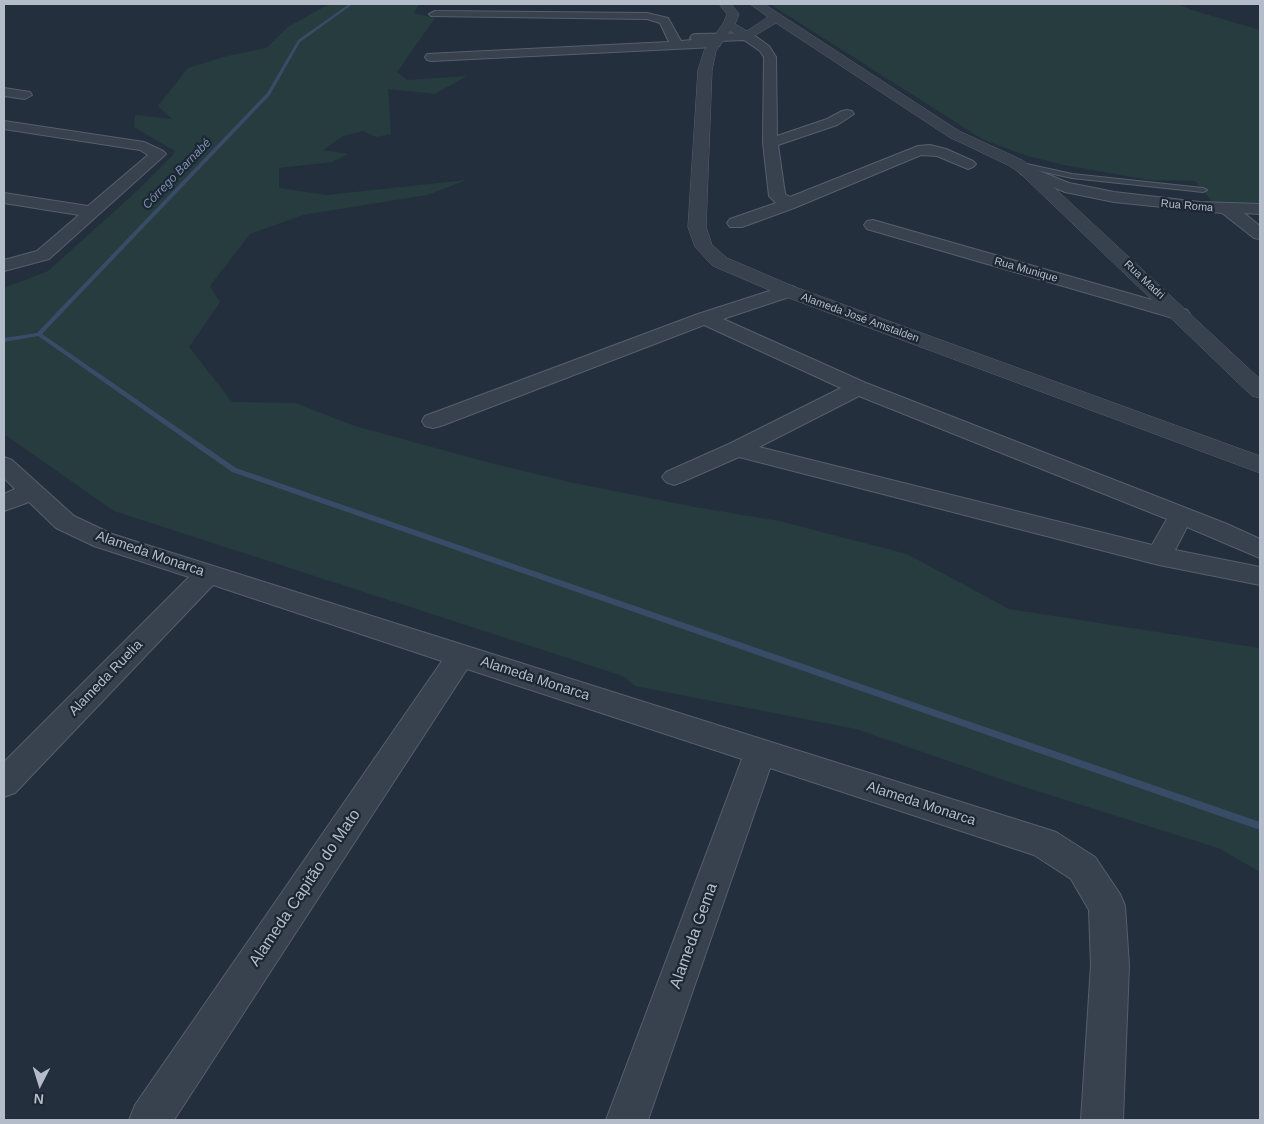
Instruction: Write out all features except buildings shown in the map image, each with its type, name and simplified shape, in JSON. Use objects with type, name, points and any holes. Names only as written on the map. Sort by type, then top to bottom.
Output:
[{"type":"street","name":"Alameda José Amstalden","points":[[726,4],[733,14],[710,51],[705,70],[697,227],[704,248],[720,262],[788,291],[1260,465]]},
{"type":"street","name":"Rua Madri","points":[[756,4],[954,134],[1022,167],[1260,390]]},
{"type":"street","points":[[435,14],[647,16],[664,20],[669,26],[675,41]]},
{"type":"street","points":[[431,57],[675,41],[720,35],[747,36],[770,22],[775,16]]},
{"type":"street","points":[[747,36],[765,49],[770,57],[770,143],[776,196],[788,204]]},
{"type":"street","points":[[4,92],[25,96]]},
{"type":"street","points":[[770,143],[832,122],[847,114]]},
{"type":"street","points":[[4,125],[144,146],[158,154],[43,255],[4,266]]},
{"type":"street","points":[[736,223],[918,151],[930,150],[941,152],[968,164]]},
{"type":"street","name":"Rua Roma","points":[[1022,167],[1065,187],[1114,198],[1172,205],[1260,209]]},
{"type":"street","points":[[4,198],[92,212]]},
{"type":"street","name":"Rua Roma","points":[[1077,217],[1078,206],[1082,202],[1114,198]]},
{"type":"street","points":[[1228,209],[1260,234]]},
{"type":"street","name":"Rua Munique","points":[[873,225],[1180,314]]},
{"type":"street","points":[[433,421],[705,318],[788,291]]},
{"type":"street","points":[[705,318],[858,388],[1260,549]]},
{"type":"street","points":[[674,477],[736,449],[858,388]]},
{"type":"street","points":[[736,449],[1159,556],[1260,576]]},
{"type":"street","points":[[1235,456],[1260,456]]},
{"type":"street","name":"Alameda Monarca","points":[[4,465],[65,522],[103,540],[1044,843],[1082,868],[1107,906],[1110,965],[1102,1120]]},
{"type":"street","points":[[4,503],[32,491]]},
{"type":"street","points":[[1159,556],[1181,516]]},
{"type":"street","name":"Alameda Ruelia","points":[[4,783],[208,574]]},
{"type":"street","name":"Alameda Capitão do Mato","points":[[150,1120],[461,655]]},
{"type":"street","name":"Alameda Gema","points":[[628,1120],[760,752]]},
{"type":"lane","points":[[1022,167],[1072,176],[1204,190]]},
{"type":"green space","points":[[329,4],[419,4],[414,13],[435,18],[397,72],[407,80],[467,76],[435,94],[388,89],[391,134],[376,137],[363,131],[343,136],[323,150],[348,154],[332,162],[279,168],[279,188],[327,195],[467,180],[427,195],[303,215],[250,234],[210,286],[220,302],[189,347],[232,402],[295,403],[355,426],[494,464],[574,483],[695,507],[779,521],[907,554],[1009,609],[1260,648],[1260,872],[1218,848],[1015,784],[856,729],[635,686],[623,676],[114,511],[4,434],[4,288],[48,271],[137,191],[173,155],[175,151],[134,127],[135,115],[172,119],[158,106],[188,68],[223,57],[266,48],[288,27]]},
{"type":"green space","points":[[770,4],[1177,4],[1260,30],[1260,204],[1214,204],[1195,181],[1149,180],[1064,165],[1024,155],[982,139]]},
{"type":"waterway","name":"Córrego Barnabé","points":[[39,334],[269,94],[299,41],[351,4]]},
{"type":"waterway","name":"Córrego Barnabé","points":[[4,340],[39,334]]},
{"type":"waterway","points":[[39,334],[234,470],[1260,826]]}]
